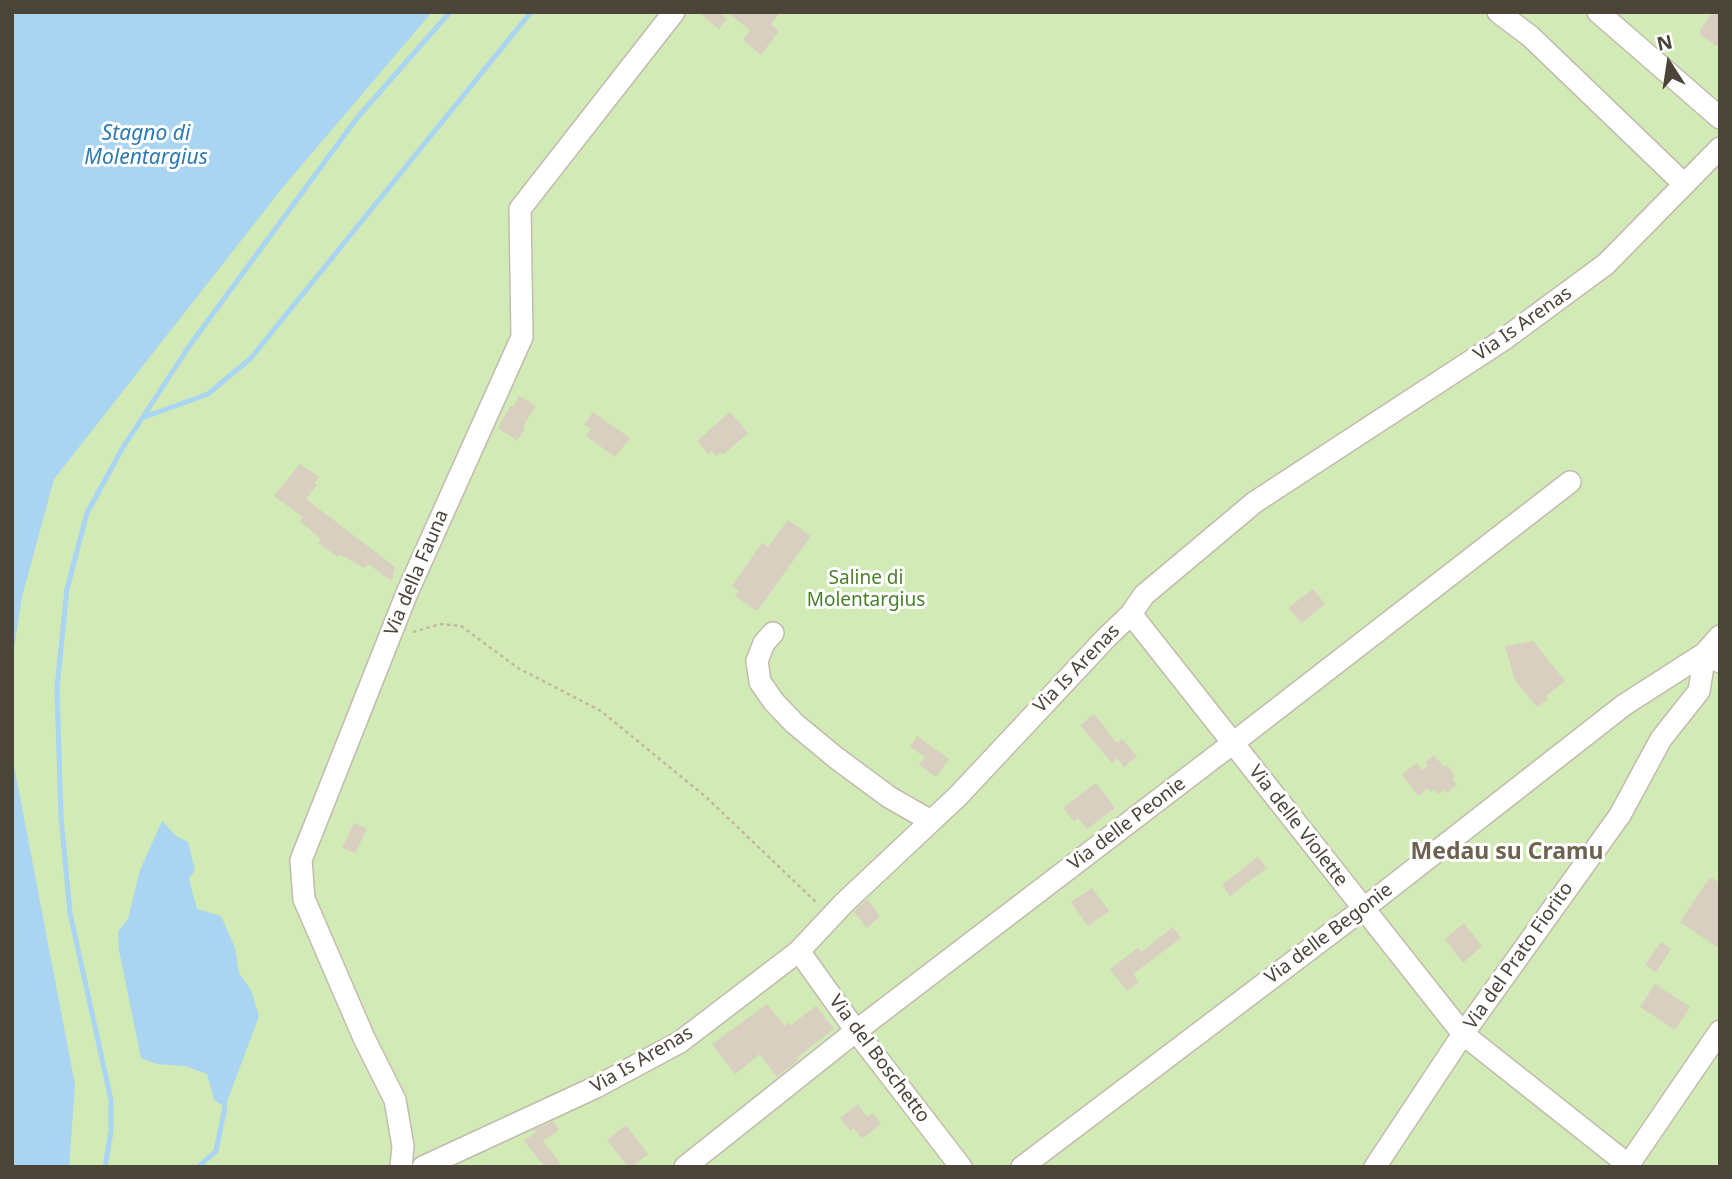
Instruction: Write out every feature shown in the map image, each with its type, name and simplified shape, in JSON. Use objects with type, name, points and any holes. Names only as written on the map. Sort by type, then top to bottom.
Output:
[{"type":"street","name":"Via della Fauna","points":[[401,1167],[403,1146],[395,1100],[363,1038],[304,899],[301,860],[393,626],[522,337],[520,209],[674,12]]},
{"type":"street","points":[[1498,12],[1530,36],[1684,184]]},
{"type":"street","points":[[1598,12],[1720,118]]},
{"type":"street","name":"Via Is Arenas","points":[[439,1164],[596,1087],[680,1042],[799,951],[958,796],[1131,614],[1143,595],[1255,502],[1503,340],[1606,264],[1720,148]]},
{"type":"street","name":"Via delle Peonie","points":[[685,1167],[856,1031],[1570,482]]},
{"type":"street","name":"Via delle Violette","points":[[1131,614],[1463,1034],[1629,1166]]},
{"type":"street","points":[[773,633],[764,643],[757,661],[760,681],[774,702],[794,723],[835,757],[889,797],[931,821]]},
{"type":"street","points":[[1712,657],[1720,636]]},
{"type":"street","name":"Via delle Begonie","points":[[1022,1167],[1363,909],[1624,705],[1712,657]]},
{"type":"street","name":"Via del Prato Fiorito","points":[[1375,1167],[1463,1034],[1619,815],[1661,739],[1699,691],[1712,657]]},
{"type":"street","name":"Via del Boschetto","points":[[799,951],[856,1031],[961,1167]]},
{"type":"street","points":[[1629,1166],[1720,1031]]},
{"type":"path","points":[[393,626],[409,633],[441,624],[461,626],[517,668],[601,711],[706,797],[831,918]]},
{"type":"green space","name":"Saline di Molentargius","points":[[12,12],[1720,12],[1720,1167],[12,1167]]},
{"type":"water","name":"Stagno di Molentargius","points":[[12,12],[432,12],[284,186],[54,479],[22,597],[12,662]]},
{"type":"water","points":[[12,755],[75,1085],[69,1167],[12,1167]]},
{"type":"water","points":[[162,821],[176,836],[188,842],[195,870],[189,879],[197,909],[221,916],[235,948],[239,973],[251,990],[259,1016],[225,1107],[214,1100],[207,1074],[185,1066],[157,1064],[141,1058],[119,950],[118,932],[128,919],[140,870]]},
{"type":"building","points":[[698,12],[719,12],[727,19],[719,29]]},
{"type":"building","points":[[727,12],[780,12],[771,24],[779,31],[761,55],[743,40],[750,30]]},
{"type":"building","points":[[1713,12],[1720,12],[1720,48],[1700,35],[1700,30]]},
{"type":"building","points":[[519,396],[536,406],[517,441],[498,428]]},
{"type":"building","points":[[593,412],[630,438],[615,457],[586,436],[591,429],[584,425]]},
{"type":"building","points":[[730,412],[748,433],[723,455],[721,452],[716,456],[712,451],[708,454],[697,441]]},
{"type":"building","points":[[300,464],[319,477],[314,483],[317,485],[306,499],[395,567],[392,581],[368,564],[364,568],[340,554],[338,557],[318,543],[321,539],[300,521],[303,517],[274,496]]},
{"type":"building","points":[[788,520],[811,536],[757,611],[735,596],[739,591],[732,586],[762,543],[768,547]]},
{"type":"building","points":[[1313,589],[1325,604],[1302,623],[1288,608]]},
{"type":"building","points":[[1533,641],[1565,681],[1537,707],[1515,680],[1505,646]]},
{"type":"building","points":[[1094,714],[1117,743],[1122,739],[1137,756],[1124,767],[1117,758],[1112,763],[1080,725]]},
{"type":"building","points":[[917,736],[949,759],[936,777],[919,765],[925,757],[910,747]]},
{"type":"building","points":[[1434,755],[1444,767],[1447,765],[1455,776],[1452,779],[1457,785],[1446,793],[1444,790],[1438,794],[1434,789],[1431,792],[1428,788],[1418,796],[1402,774],[1417,763],[1422,770],[1428,766],[1425,762]]},
{"type":"building","points":[[1096,783],[1115,808],[1087,829],[1078,818],[1074,821],[1063,808]]},
{"type":"building","points":[[354,823],[367,829],[355,853],[342,848]]},
{"type":"building","points":[[1258,857],[1267,868],[1230,896],[1222,885]]},
{"type":"building","points":[[1710,877],[1720,883],[1720,949],[1680,922]]},
{"type":"building","points":[[1092,888],[1109,911],[1088,926],[1071,902]]},
{"type":"building","points":[[867,899],[880,916],[867,928],[854,912]]},
{"type":"building","points":[[1464,923],[1482,946],[1463,963],[1445,939]]},
{"type":"building","points":[[1173,927],[1181,938],[1133,974],[1139,982],[1127,991],[1110,969],[1138,948],[1141,952]]},
{"type":"building","points":[[1661,942],[1671,949],[1656,972],[1645,965]]},
{"type":"building","points":[[1655,984],[1690,1007],[1675,1030],[1640,1007]]},
{"type":"building","points":[[767,1004],[785,1026],[789,1022],[791,1025],[816,1006],[834,1029],[796,1058],[798,1060],[777,1077],[760,1054],[735,1074],[712,1044]]},
{"type":"building","points":[[858,1104],[867,1117],[873,1113],[881,1124],[862,1139],[854,1128],[850,1131],[840,1118]]},
{"type":"building","points":[[553,1121],[559,1130],[543,1141],[534,1130]]},
{"type":"building","points":[[626,1125],[648,1154],[632,1167],[628,1167],[607,1140]]},
{"type":"building","points":[[536,1132],[563,1167],[545,1167],[524,1141]]},
{"type":"waterway","points":[[105,1167],[111,1131],[111,1100],[70,913],[61,817],[57,688],[67,589],[87,513],[122,449],[190,345],[357,118],[450,12]]},
{"type":"waterway","points":[[142,418],[208,394],[251,358],[531,12]]},
{"type":"waterway","points":[[198,1167],[216,1151],[225,1107]]},
{"type":"district","name":"Medau su Cramu","points":[[1507,852]]}]
